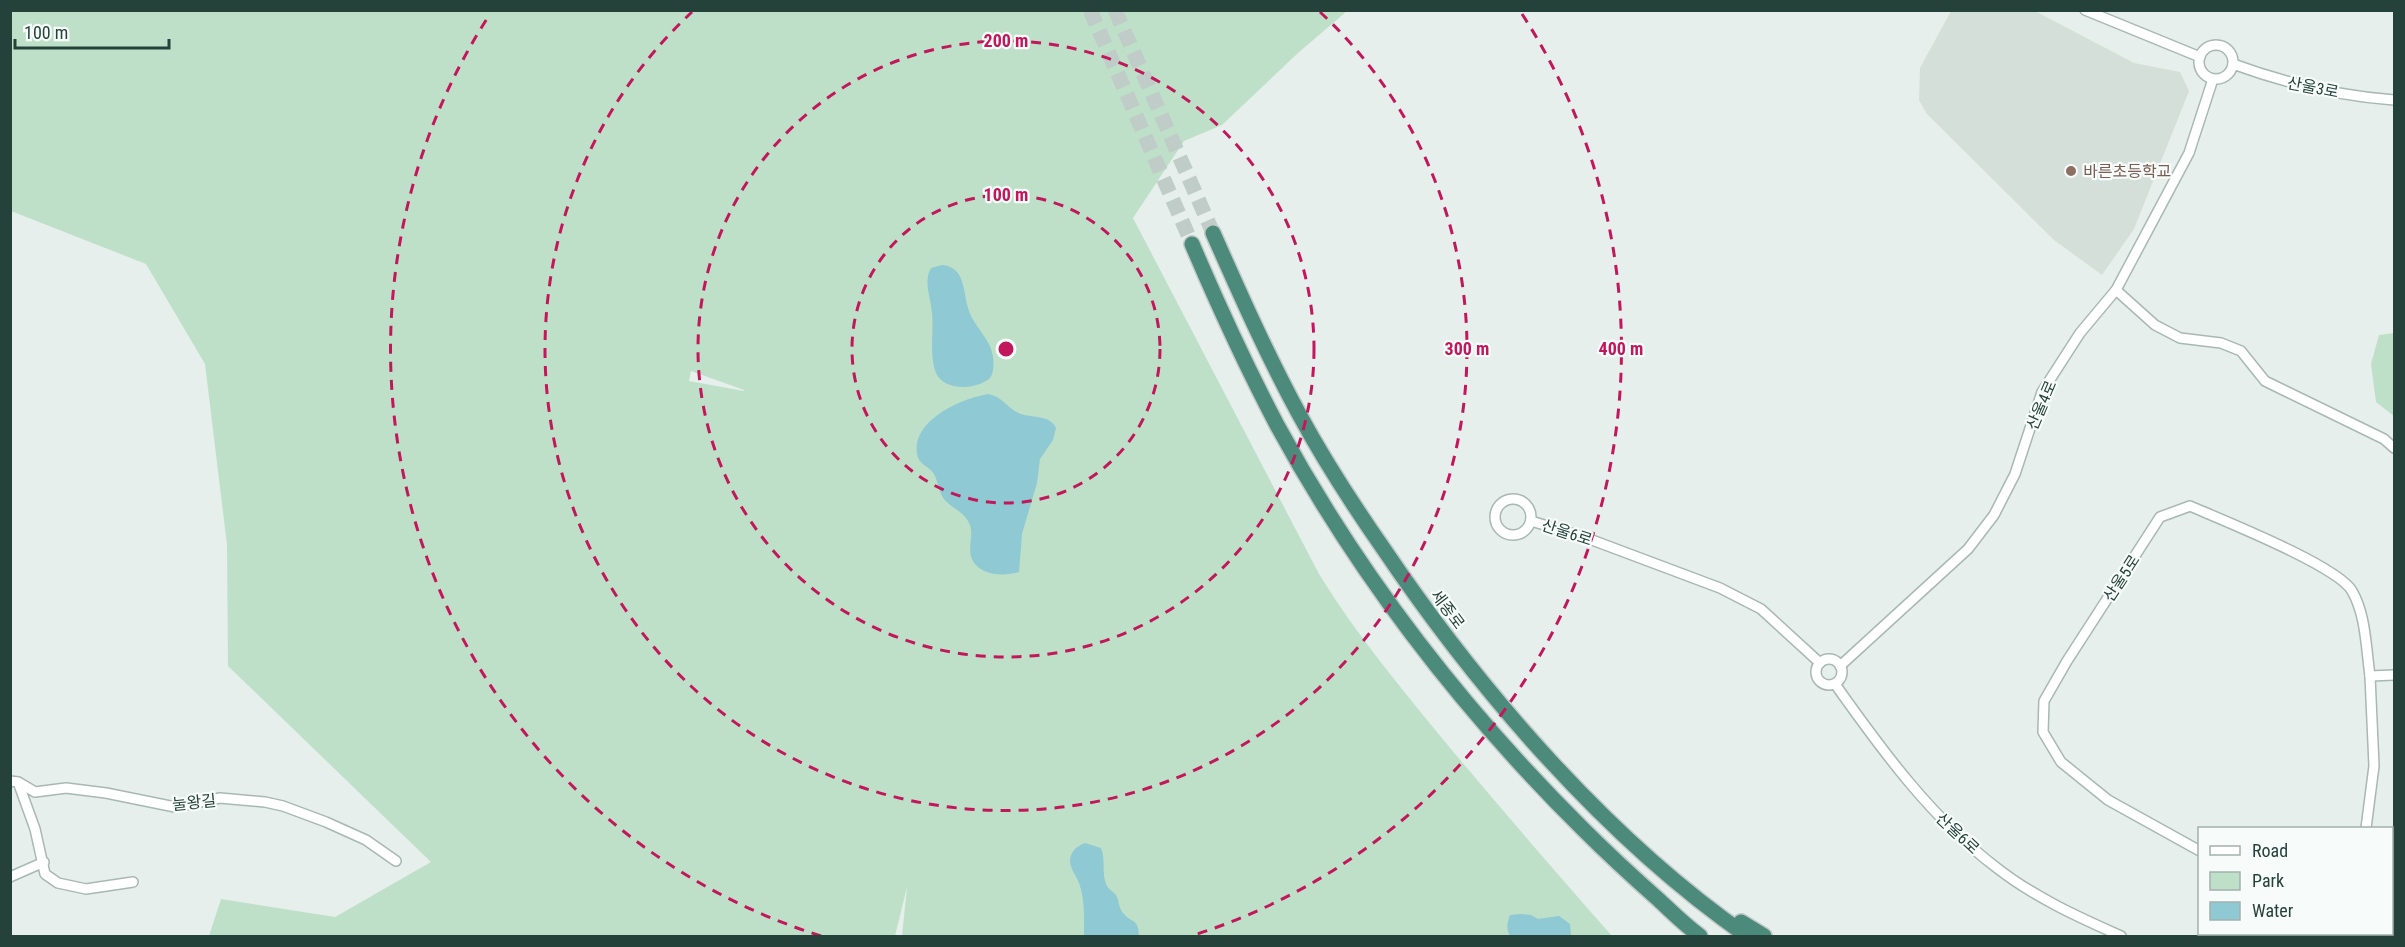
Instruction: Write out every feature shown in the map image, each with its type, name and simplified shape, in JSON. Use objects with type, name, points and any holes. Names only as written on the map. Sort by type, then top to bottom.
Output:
[{"type":"highway","name":"세종로","points":[[1213,233],[1252,320],[1299,415],[1348,498],[1410,588],[1479,679],[1551,762],[1632,843],[1716,914],[1747,936]]},
{"type":"highway","points":[[1191,244],[1230,330],[1278,425],[1330,514],[1392,607],[1460,697],[1525,771],[1689,936]]},
{"type":"highway","points":[[1632,843],[1764,936]]},
{"type":"highway","points":[[1614,859],[1700,936]]},
{"type":"street","points":[[2085,10],[2200,57]]},
{"type":"street","points":[[2210,46],[2221,46],[2230,52],[2233,64],[2225,77],[2212,79],[2200,70],[2200,57],[2210,46]]},
{"type":"street","name":"산울3로","points":[[2233,64],[2277,80],[2375,99],[2394,100]]},
{"type":"street","name":"산울4로","points":[[1840,666],[1968,549],[1994,515],[2015,474],[2042,392],[2080,333],[2116,290],[2189,153],[2212,79]]},
{"type":"street","points":[[2116,290],[2155,325],[2180,338],[2221,343],[2241,351],[2265,381],[2384,438],[2394,448]]},
{"type":"street","name":"산울5로","points":[[2198,850],[2108,800],[2061,762],[2043,732],[2044,701],[2067,661],[2160,517],[2190,506],[2317,563],[2352,588],[2360,609],[2370,676],[2374,766],[2366,827]]},
{"type":"street","name":"산울6로","points":[[1531,521],[1584,537],[1720,588],[1761,609],[1820,663]]},
{"type":"street","points":[[1830,659],[1840,666],[1842,674],[1835,684],[1827,685],[1820,681],[1816,673],[1820,663],[1830,659]]},
{"type":"street","points":[[2370,676],[2394,675]]},
{"type":"street","name":"산울6로","points":[[1835,684],[1859,718],[1937,813],[1997,868],[2040,897],[2121,936]]},
{"type":"street","name":"눌왕길","points":[[14,782],[34,792],[66,789],[175,807],[227,798],[246,802],[265,801],[315,818],[366,840],[396,861]]},
{"type":"street","name":"눌왕길","points":[[14,782],[35,829],[45,874],[58,883],[86,888],[133,882]]},
{"type":"street","points":[[10,877],[44,862]]},
{"type":"shaded area","name":"바른초등학교","points":[[1951,11],[2035,11],[2134,63],[2180,72],[2189,91],[2134,229],[2102,275],[2054,240],[1927,114],[1919,100],[1920,68]]},
{"type":"green space","points":[[10,11],[1347,11],[1298,53],[1222,125],[1184,141],[1133,218],[1319,574],[1349,620],[1434,728],[1612,936],[902,936],[907,887],[895,936],[209,936],[221,899],[335,917],[431,862],[228,666],[227,545],[205,364],[146,264],[11,211]],"holes":[[[691,371],[744,390],[689,381]]]},
{"type":"green space","points":[[2394,333],[2394,416],[2376,402],[2371,364],[2379,335]]},
{"type":"water","points":[[942,265],[955,270],[962,280],[970,315],[992,350],[994,362],[992,375],[983,383],[968,387],[953,386],[940,379],[936,373],[932,351],[932,313],[928,279],[931,268]]},
{"type":"water","points":[[988,394],[998,397],[1016,412],[1050,421],[1056,428],[1053,440],[1040,459],[1037,483],[1022,534],[1019,572],[1008,574],[990,573],[980,569],[972,560],[971,532],[968,521],[945,500],[934,474],[920,461],[917,454],[917,442],[930,421],[953,406]]},
{"type":"water","points":[[1085,843],[1101,848],[1107,886],[1116,895],[1122,912],[1136,924],[1139,936],[1084,936],[1082,896],[1070,860],[1075,849]]},
{"type":"water","points":[[1510,915],[1531,915],[1538,919],[1559,916],[1570,924],[1571,936],[1510,936],[1507,926]]},
{"type":"tunnel","points":[[1090,10],[1192,244]]},
{"type":"tunnel","points":[[1115,10],[1213,233]]},
{"type":"place","name":"바른초등학교","points":[[2071,171]]}]
